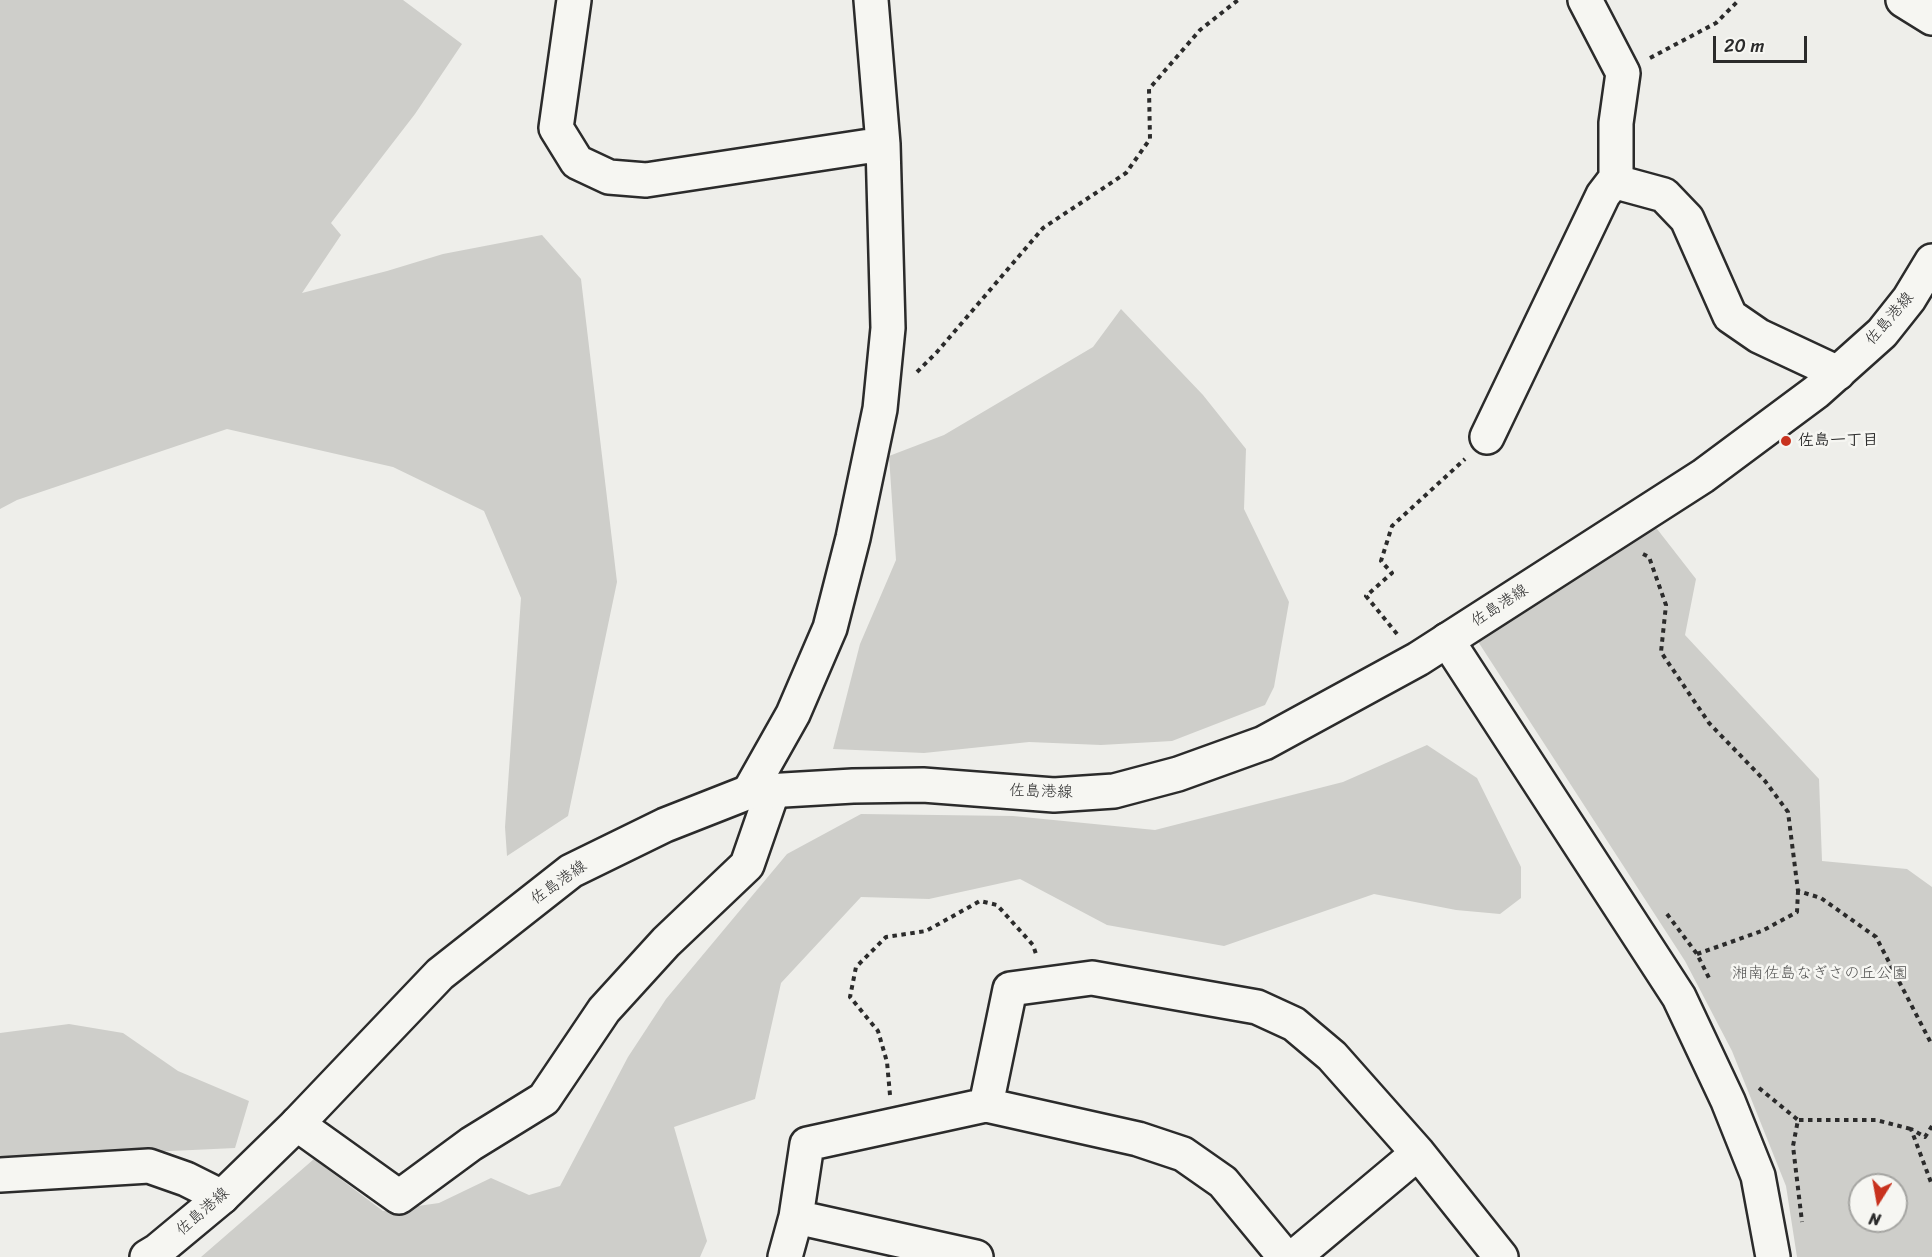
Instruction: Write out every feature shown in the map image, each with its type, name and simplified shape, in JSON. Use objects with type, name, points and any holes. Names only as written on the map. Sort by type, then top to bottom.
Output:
[{"type":"street","points":[[574,0],[556,128],[577,162],[609,177],[646,180],[883,144]]},
{"type":"street","points":[[297,1124],[399,1197],[471,1144],[544,1100],[604,1010],[666,942],[747,865],[761,791],[830,628],[853,538],[880,409],[888,328],[883,144],[871,0]]},
{"type":"street","points":[[1487,438],[1603,195],[1616,178],[1616,123],[1623,73],[1585,0]]},
{"type":"street","points":[[1903,0],[1932,18]]},
{"type":"street","points":[[1616,178],[1620,183],[1664,195],[1687,219],[1730,316],[1759,336],[1838,373]]},
{"type":"street","name":"佐島港線","points":[[147,1257],[222,1197],[297,1124],[440,974],[571,871],[665,825],[761,791],[923,785],[1054,795],[1114,791],[1178,774],[1264,743],[1418,659],[1703,476],[1838,373],[1882,333],[1931,269]]},
{"type":"street","points":[[1447,640],[1679,997],[1728,1101],[1758,1176],[1773,1257]]},
{"type":"street","points":[[986,1105],[1010,989],[1092,978],[1257,1007],[1294,1024],[1332,1056],[1418,1153],[1501,1257]]},
{"type":"street","points":[[785,1257],[796,1217],[807,1144],[986,1105],[1138,1139],[1183,1154],[1223,1182],[1285,1257]]},
{"type":"street","points":[[1294,1257],[1418,1153]]},
{"type":"street","points":[[0,1175],[149,1166],[186,1179],[222,1197]]},
{"type":"street","points":[[796,1217],[976,1257]]},
{"type":"path","points":[[880,409],[937,352],[1043,228],[1126,173],[1150,139],[1149,89],[1200,30],[1238,0]]},
{"type":"path","points":[[1623,73],[1716,23],[1739,0]]},
{"type":"path","points":[[1418,659],[1366,596],[1392,573],[1381,561],[1392,526],[1487,438]]},
{"type":"path","points":[[1641,553],[1649,557],[1666,605],[1661,652],[1709,723],[1765,781],[1788,812],[1798,891],[1797,912],[1762,930],[1697,954]]},
{"type":"path","points":[[1798,891],[1821,898],[1876,937],[1932,1045]]},
{"type":"path","points":[[893,1125],[887,1062],[878,1031],[850,997],[856,967],[886,937],[926,931],[980,901],[997,905],[1033,945],[1038,958],[1034,986]]},
{"type":"path","points":[[1662,908],[1697,954],[1712,985]]},
{"type":"path","points":[[1758,1087],[1798,1120],[1876,1120],[1911,1129],[1925,1137],[1932,1126]]},
{"type":"path","points":[[1798,1120],[1792,1146],[1803,1224]]},
{"type":"path","points":[[1911,1129],[1932,1185]]},
{"type":"green space","points":[[0,0],[403,0],[462,44],[415,114],[331,223],[341,235],[302,293],[443,254],[542,235],[581,279],[617,582],[568,816],[507,856],[505,827],[521,598],[484,511],[393,467],[227,429],[17,500],[0,509]]},
{"type":"green space","points":[[1121,309],[1203,395],[1246,449],[1244,509],[1289,602],[1274,687],[1265,705],[1172,741],[1101,745],[1029,742],[924,753],[833,749],[860,644],[896,560],[889,456],[944,435],[1093,347]]},
{"type":"green space","name":"湘南佐島なぎさの丘公園","points":[[1654,525],[1696,579],[1685,635],[1819,779],[1822,861],[1907,869],[1932,887],[1932,1257],[1797,1257],[1786,1186],[1732,1051],[1685,961],[1477,640]]},
{"type":"green space","points":[[1427,745],[1477,778],[1521,867],[1521,898],[1500,914],[1456,910],[1374,894],[1224,946],[1107,925],[1020,879],[929,899],[861,897],[781,983],[755,1099],[674,1127],[707,1241],[700,1257],[201,1257],[314,1159],[383,1211],[439,1203],[491,1178],[529,1195],[560,1186],[628,1057],[666,999],[787,854],[861,814],[1013,816],[1155,830],[1343,782]]},
{"type":"green space","points":[[69,1024],[123,1033],[178,1071],[249,1101],[235,1148],[0,1159],[0,1033]]},
{"type":"place","name":"佐島一丁目","points":[[1786,441]]}]
